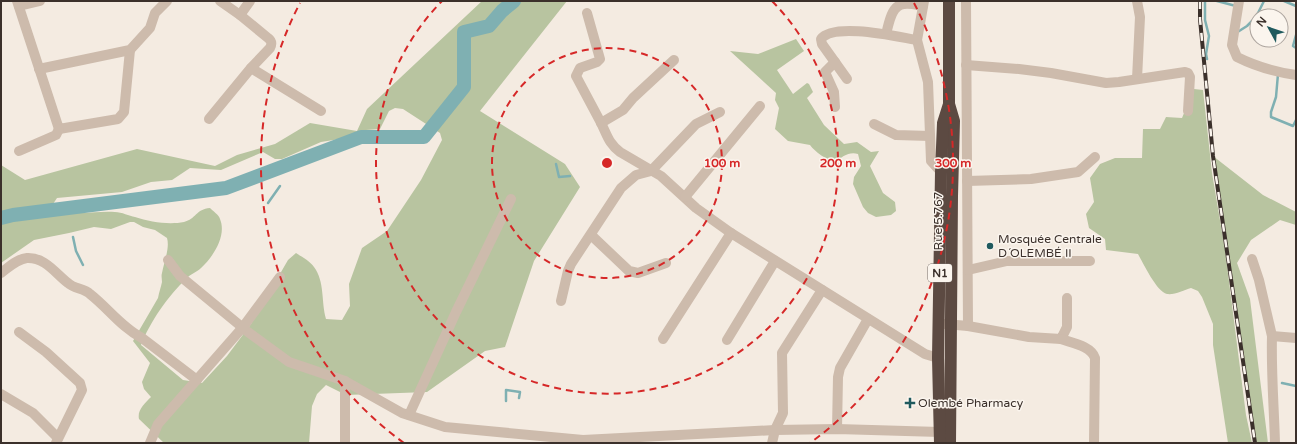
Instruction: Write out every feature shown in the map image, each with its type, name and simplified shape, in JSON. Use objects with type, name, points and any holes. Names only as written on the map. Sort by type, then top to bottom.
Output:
[{"type":"highway","name":"Rue 5.767","points":[[949,1],[949,104],[954,121],[952,196],[945,324],[950,443]]},
{"type":"highway","name":"N1","points":[[940,438],[938,358],[945,324],[941,172],[943,123],[949,104]]},
{"type":"street","points":[[20,151],[56,135],[59,129],[18,3],[40,1]]},
{"type":"street","points":[[39,69],[130,50],[150,28],[156,13],[167,1]]},
{"type":"street","points":[[209,119],[272,45],[271,41],[240,14],[220,1]]},
{"type":"street","points":[[240,14],[250,1]]},
{"type":"street","points":[[966,1],[968,326]]},
{"type":"street","points":[[1137,1],[1140,18],[1137,79]]},
{"type":"street","points":[[1239,1],[1232,45],[1237,57],[1274,71],[1296,75]]},
{"type":"street","points":[[886,34],[895,8],[898,5],[923,4],[917,40],[928,82],[931,161],[941,172]]},
{"type":"street","points":[[587,13],[600,59],[597,62],[580,68],[576,76],[610,143],[614,148],[661,176],[696,208],[731,233],[925,354],[938,358]]},
{"type":"street","points":[[847,80],[821,42],[821,39],[826,34],[857,31],[886,34],[917,40]]},
{"type":"street","points":[[59,129],[118,119],[124,112],[130,50]]},
{"type":"street","points":[[601,123],[623,110],[633,98],[674,60]]},
{"type":"street","points":[[835,62],[825,72],[834,92],[835,107]]},
{"type":"street","points":[[966,65],[1044,72],[1106,83],[1185,72],[1188,73],[1190,77],[1188,111]]},
{"type":"street","points":[[251,68],[320,111]]},
{"type":"street","points":[[684,197],[760,106]]},
{"type":"street","points":[[561,301],[571,264],[621,188],[636,175],[651,171],[696,124],[720,112]]},
{"type":"street","points":[[874,124],[896,135],[930,136]]},
{"type":"street","points":[[967,181],[1031,179],[1078,172],[1095,157]]},
{"type":"street","points":[[409,415],[456,312],[511,199]]},
{"type":"street","points":[[663,339],[731,233]]},
{"type":"street","points":[[591,235],[629,271],[634,273],[666,263]]},
{"type":"street","points":[[1,273],[19,260],[35,258],[42,260],[70,285],[89,293],[132,333],[142,338],[198,380]]},
{"type":"street","points":[[1252,259],[1259,280],[1272,336],[1271,375],[1274,415],[1274,443]]},
{"type":"street","points":[[168,260],[180,276],[242,327],[289,362],[344,381],[402,413],[445,427],[583,441],[775,430],[837,429],[940,438]]},
{"type":"street","points":[[727,340],[775,261]]},
{"type":"street","points":[[968,270],[1007,261],[1090,261]]},
{"type":"street","points":[[154,441],[158,424],[198,380],[242,327],[280,277]]},
{"type":"street","points":[[772,443],[775,430],[783,413],[782,353],[822,290]]},
{"type":"street","points":[[1062,339],[1067,327],[1067,298]]},
{"type":"street","points":[[837,429],[838,377],[840,368],[868,319]]},
{"type":"street","points":[[945,324],[968,326],[1030,337],[1062,339],[1087,348],[1094,354],[1095,358],[1094,443]]},
{"type":"street","points":[[1,394],[33,413],[57,441],[82,390],[80,383],[46,352],[19,332]]},
{"type":"street","points":[[1272,336],[1296,338]]},
{"type":"street","points":[[344,381],[345,443]]},
{"type":"green space","points":[[482,1],[567,1],[480,111],[565,164],[580,187],[534,261],[505,347],[485,351],[427,392],[346,395],[326,385],[317,394],[312,406],[309,443],[164,443],[139,419],[140,410],[151,397],[144,389],[142,382],[150,363],[133,341],[158,298],[168,246],[167,238],[155,230],[143,227],[134,222],[111,229],[94,227],[34,240],[1,263],[1,165],[25,180],[137,149],[215,166],[237,155],[275,144],[310,123],[357,131],[367,109]],"holes":[[[395,108],[403,109],[440,133],[442,140],[421,180],[387,231],[362,248],[349,284],[350,306],[342,320],[326,319],[320,279],[314,267],[306,259],[296,253],[288,260],[251,324],[227,356],[202,383],[183,380],[141,345],[154,318],[166,301],[188,277],[206,263],[218,246],[222,232],[222,226],[218,216],[210,208],[202,210],[188,221],[166,223],[147,220],[118,212],[75,213],[60,209],[53,204],[57,198],[122,192],[151,182],[172,180],[190,168],[221,170],[263,152],[275,159],[282,159],[321,142],[352,137],[366,130],[380,129],[389,111]]]},
{"type":"green space","points":[[796,39],[804,51],[777,70],[793,94],[807,83],[809,84],[813,92],[807,98],[824,125],[844,144],[857,142],[871,152],[879,151],[870,166],[883,193],[895,202],[896,211],[891,215],[876,217],[868,213],[863,207],[853,184],[854,177],[861,166],[858,154],[852,153],[843,156],[835,162],[821,155],[810,145],[788,141],[775,129],[779,108],[775,100],[776,93],[730,51],[758,54]]},
{"type":"green space","points":[[1194,89],[1203,90],[1212,173],[1225,250],[1246,415],[1252,443],[1228,443],[1213,345],[1213,324],[1198,291],[1191,288],[1173,294],[1163,292],[1151,277],[1138,254],[1106,250],[1105,239],[1089,228],[1086,214],[1094,202],[1090,178],[1100,164],[1115,158],[1142,158],[1143,129],[1160,129],[1166,117],[1182,118]]},
{"type":"green space","points":[[1213,156],[1263,195],[1296,212],[1296,225],[1280,220],[1251,240],[1237,263],[1250,299],[1268,443],[1255,443]]},
{"type":"waterway","points":[[1,218],[13,215],[226,188],[361,137],[424,137],[464,87],[464,32],[489,26],[502,11],[514,1]]},
{"type":"waterway","points":[[1205,1],[1205,20],[1209,36],[1206,54],[1207,59]]},
{"type":"waterway","points":[[1217,1],[1236,6]]},
{"type":"waterway","points":[[1236,33],[1247,26],[1256,17],[1264,1]]},
{"type":"waterway","points":[[1284,1],[1296,6]]},
{"type":"waterway","points":[[1296,35],[1293,46],[1296,48]]},
{"type":"waterway","points":[[1278,74],[1276,97],[1271,112],[1271,117],[1293,126],[1296,120]]},
{"type":"waterway","points":[[556,164],[559,177],[570,176]]},
{"type":"waterway","points":[[268,203],[280,186]]},
{"type":"waterway","points":[[73,237],[76,251],[83,265]]},
{"type":"waterway","points":[[1282,383],[1296,386]]},
{"type":"waterway","points":[[506,401],[506,390],[520,392],[519,398]]},
{"type":"railway","points":[[1200,1],[1200,19],[1213,156],[1255,443]]},
{"type":"place","name":"Mosquée Centrale D´OLEMBÉ II","points":[[990,246]]},
{"type":"place","name":"Olembé Pharmacy","points":[[910,403]]}]
